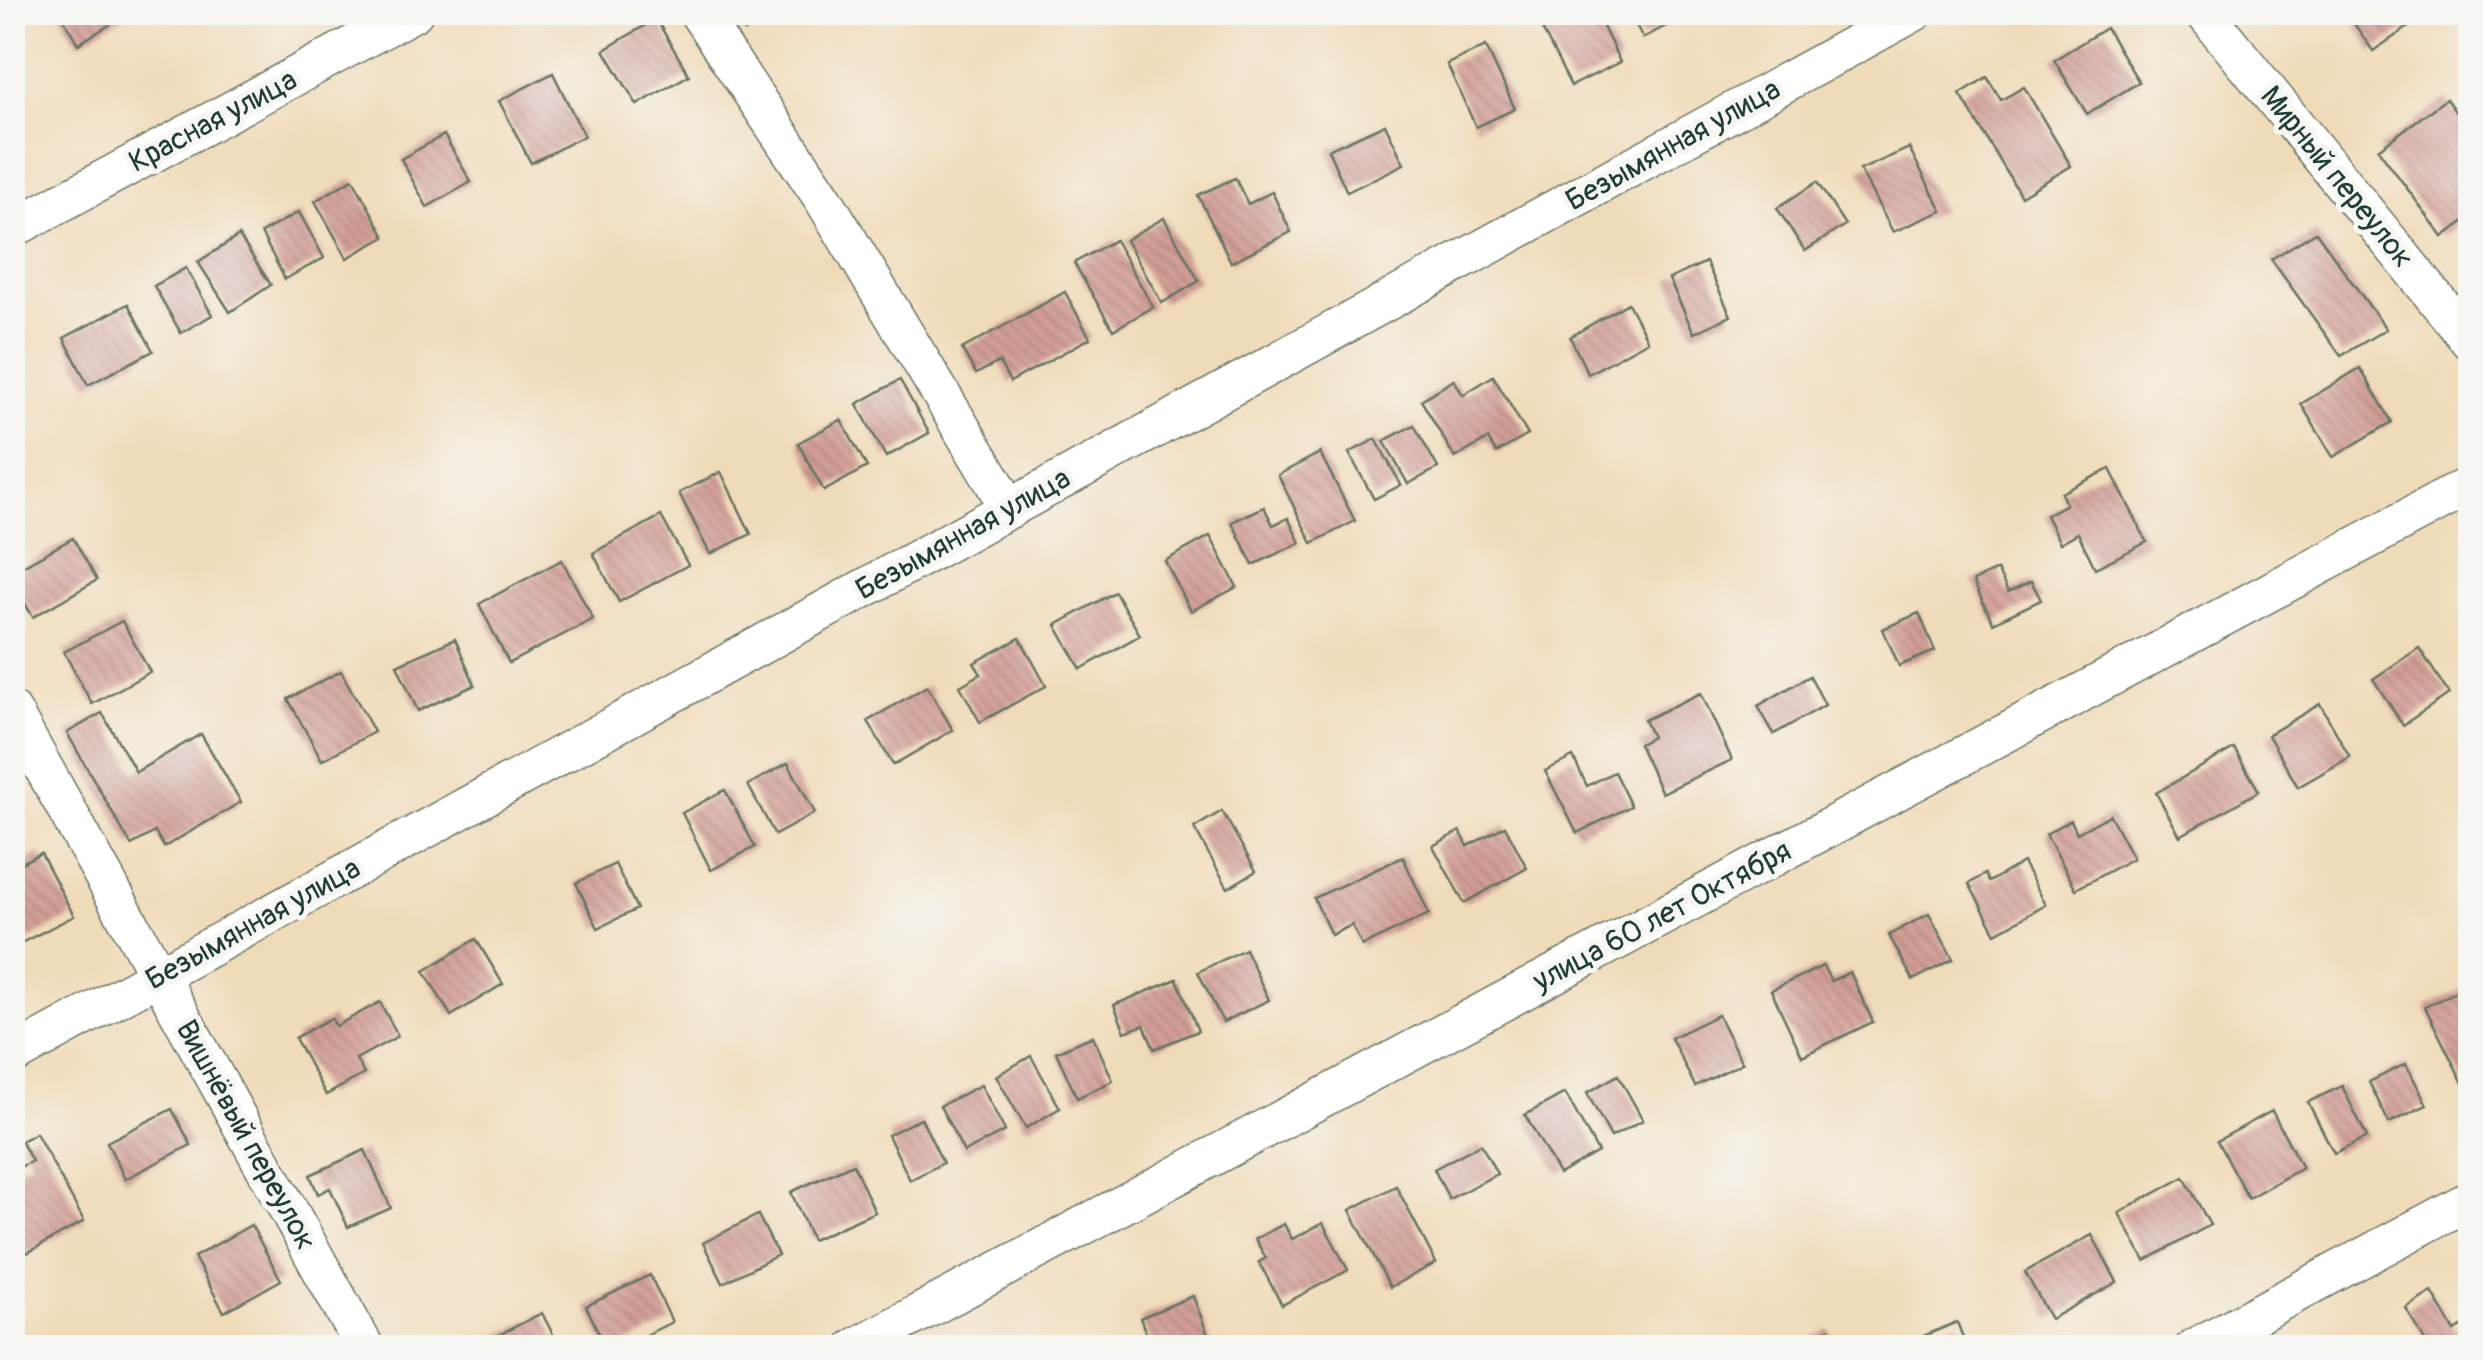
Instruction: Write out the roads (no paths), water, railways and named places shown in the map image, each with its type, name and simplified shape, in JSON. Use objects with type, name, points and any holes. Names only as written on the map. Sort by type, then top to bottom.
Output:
[{"type":"street","name":"Красная улица","points":[[12,229],[414,12]]},
{"type":"street","points":[[698,12],[824,200],[1010,509]]},
{"type":"street","name":"Безымянная улица","points":[[12,1056],[1914,12]]},
{"type":"street","name":"Мирный переулок","points":[[2204,12],[2470,341]]},
{"type":"street","name":"улица 60 лет Октября","points":[[854,1348],[2470,485]]},
{"type":"street","name":"Вишнёвый переулок","points":[[12,711],[365,1348]]},
{"type":"street","points":[[2194,1348],[2470,1200]]}]
